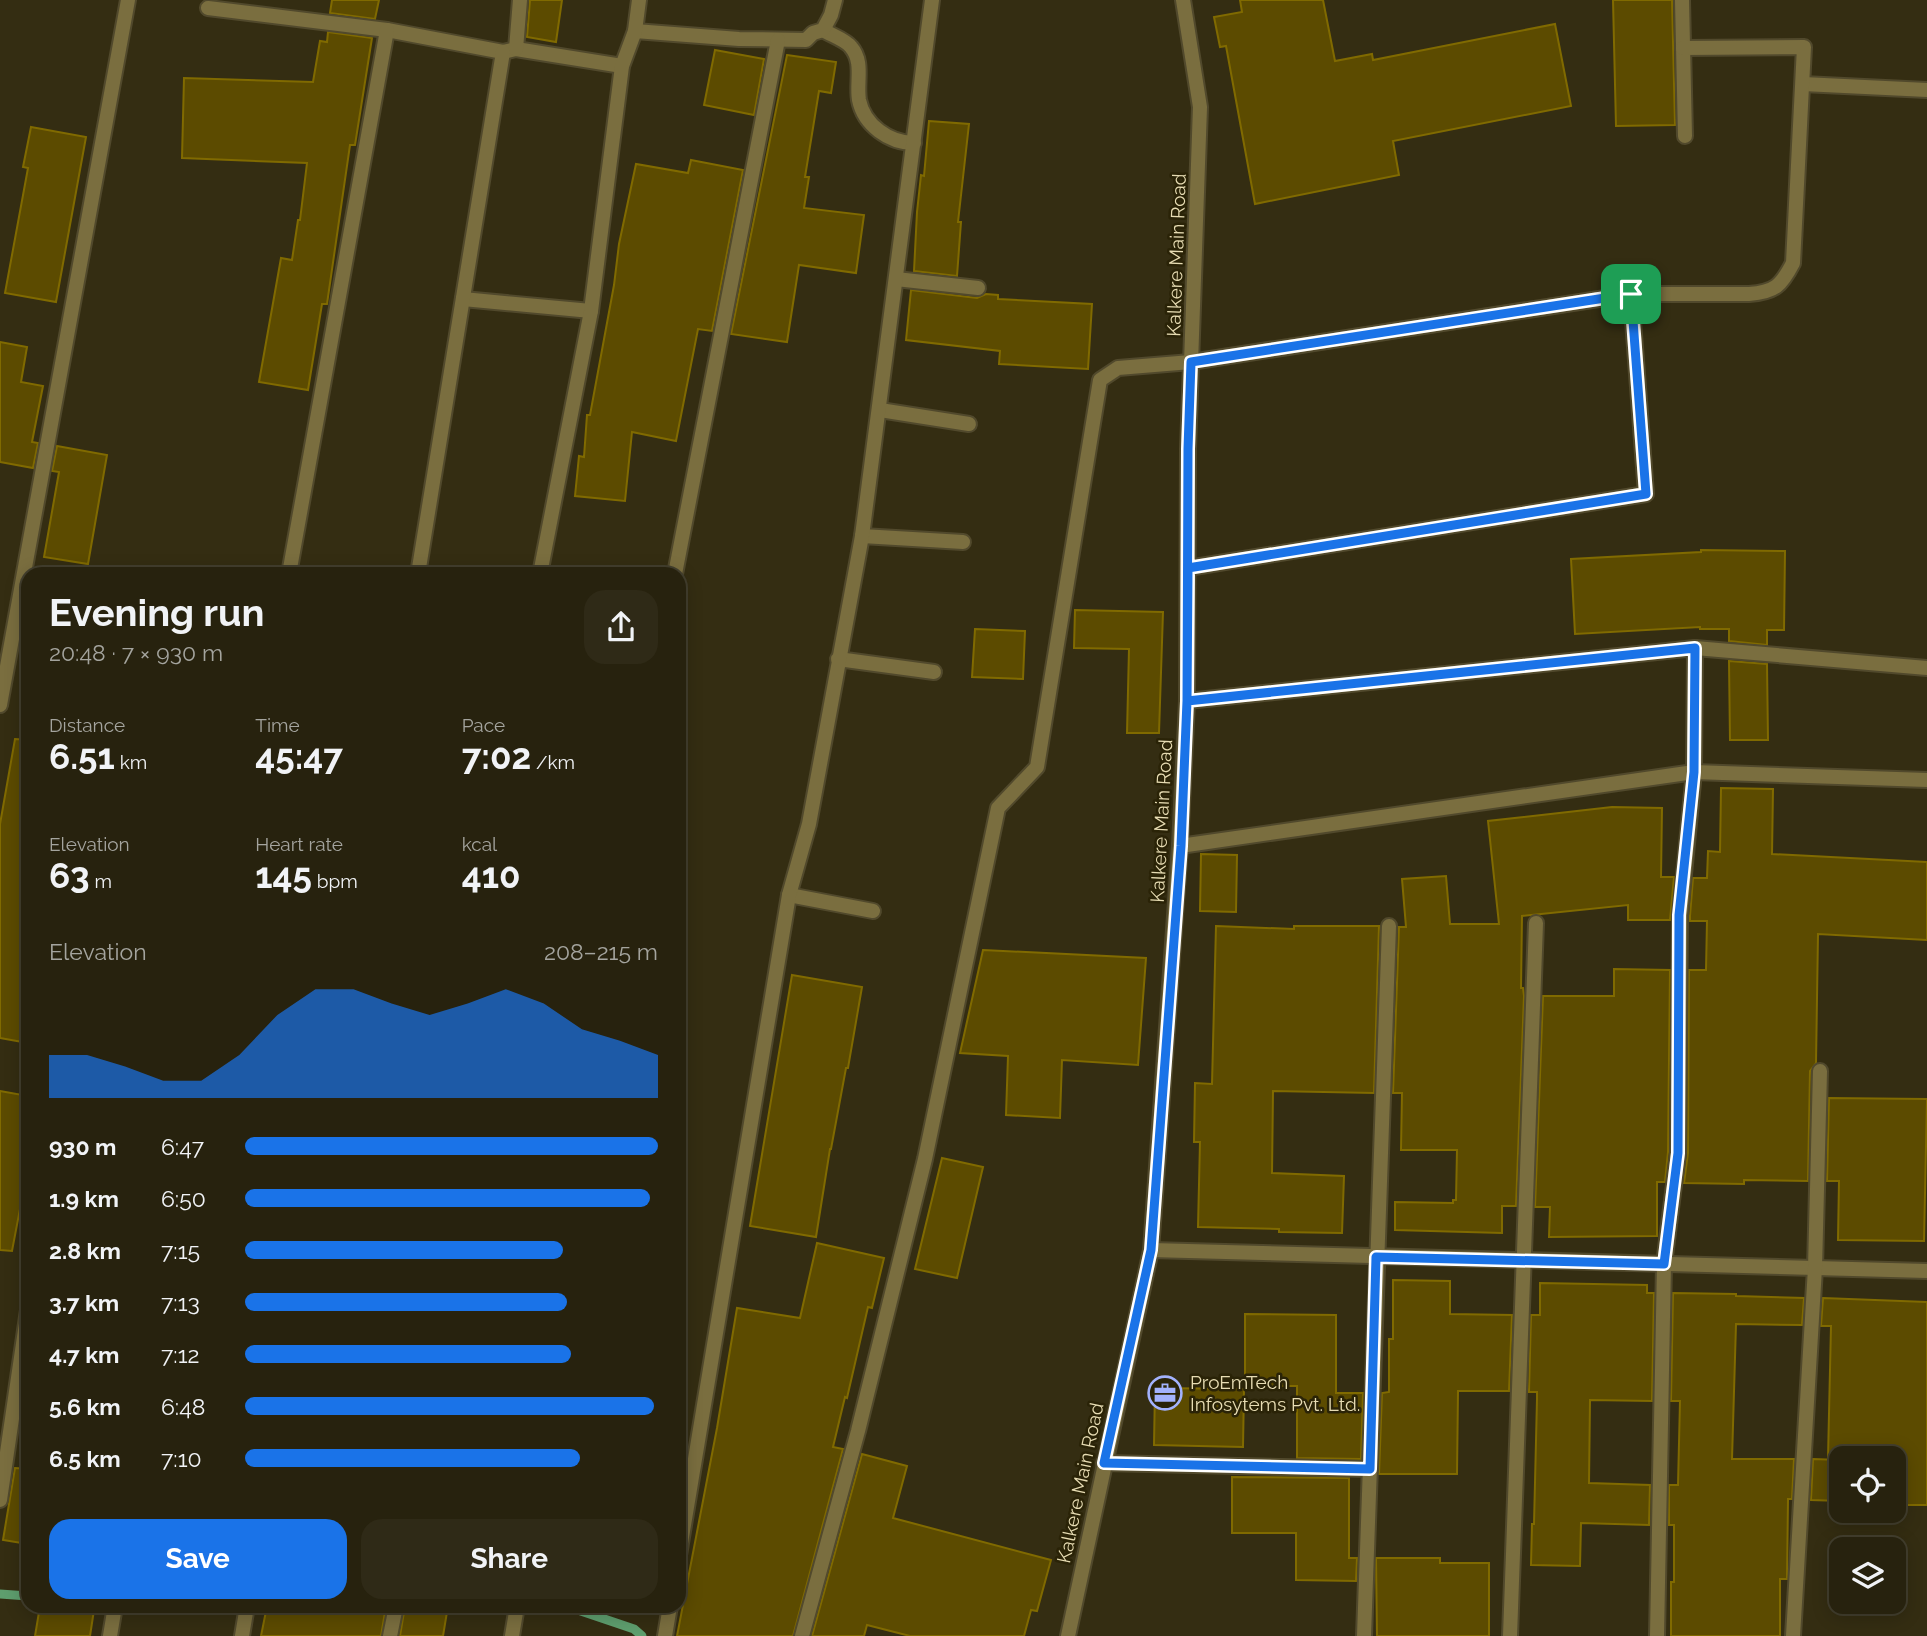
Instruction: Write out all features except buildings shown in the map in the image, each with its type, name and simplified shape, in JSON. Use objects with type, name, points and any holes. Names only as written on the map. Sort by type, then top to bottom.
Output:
[{"type":"street","points":[[25,567],[128,0]]},
{"type":"street","points":[[419,567],[463,299],[520,0]]},
{"type":"street","points":[[541,567],[591,311],[622,66],[635,32],[639,0]]},
{"type":"street","points":[[635,32],[806,40],[823,30],[835,0]]},
{"type":"street","points":[[686,1513],[789,895],[808,824],[862,536],[932,0]]},
{"type":"street","name":"Kalkere Main Road","points":[[1068,1636],[1151,1250],[1181,846],[1187,701],[1191,362],[1200,107],[1183,0]]},
{"type":"street","points":[[1682,0],[1685,136]]},
{"type":"street","points":[[208,8],[387,30],[622,66]]},
{"type":"street","points":[[290,567],[387,30]]},
{"type":"street","points":[[823,30],[851,46],[860,68],[859,99],[867,120],[881,134],[914,143]]},
{"type":"street","points":[[676,567],[778,40]]},
{"type":"street","points":[[802,1636],[858,1431],[925,1159],[998,808],[1037,767],[1100,380],[1118,368],[1191,362],[1631,294],[1768,292],[1783,282],[1793,263],[1804,47],[1684,48]]},
{"type":"street","points":[[1803,84],[1927,90]]},
{"type":"street","points":[[896,279],[978,288]]},
{"type":"street","points":[[1188,568],[1646,494],[1631,294]]},
{"type":"street","points":[[463,299],[591,311]]},
{"type":"street","points":[[880,410],[970,424]]},
{"type":"street","points":[[862,536],[963,542]]},
{"type":"street","points":[[0,705],[21,589]]},
{"type":"street","points":[[1187,701],[1695,648],[1927,668]]},
{"type":"street","points":[[1657,1636],[1664,1264],[1678,1153],[1679,915],[1694,772],[1695,648]]},
{"type":"street","points":[[838,659],[934,672]]},
{"type":"street","points":[[1181,846],[1694,772],[1927,779]]},
{"type":"street","points":[[789,895],[873,911]]},
{"type":"street","points":[[1510,1636],[1535,923]]},
{"type":"street","points":[[1364,1636],[1389,926]]},
{"type":"street","points":[[1793,1636],[1815,1268],[1820,1071]]},
{"type":"street","points":[[1151,1250],[1927,1271]]},
{"type":"street","points":[[0,1500],[21,1358]]},
{"type":"street","points":[[1104,1463],[1370,1469]]},
{"type":"street","points":[[110,1636],[114,1613]]},
{"type":"street","points":[[242,1636],[246,1613]]},
{"type":"street","points":[[390,1636],[395,1613]]},
{"type":"street","points":[[512,1636],[516,1613]]},
{"type":"street","points":[[666,1636],[669,1613]]},
{"type":"waterway","points":[[0,1594],[21,1596]]},
{"type":"waterway","points":[[587,1613],[634,1629],[642,1636]]},
{"type":"place","name":"ProEmTech Infosytems Pvt. Ltd.","points":[[1165,1393]]},
{"type":"route","points":[[1631,294],[1191,362],[1188,449],[1187,701],[1181,846],[1151,1250],[1104,1463],[1370,1469],[1376,1257],[1664,1264],[1678,1153],[1679,915],[1694,772],[1695,648],[1187,701],[1188,568],[1646,494],[1631,294]]}]
